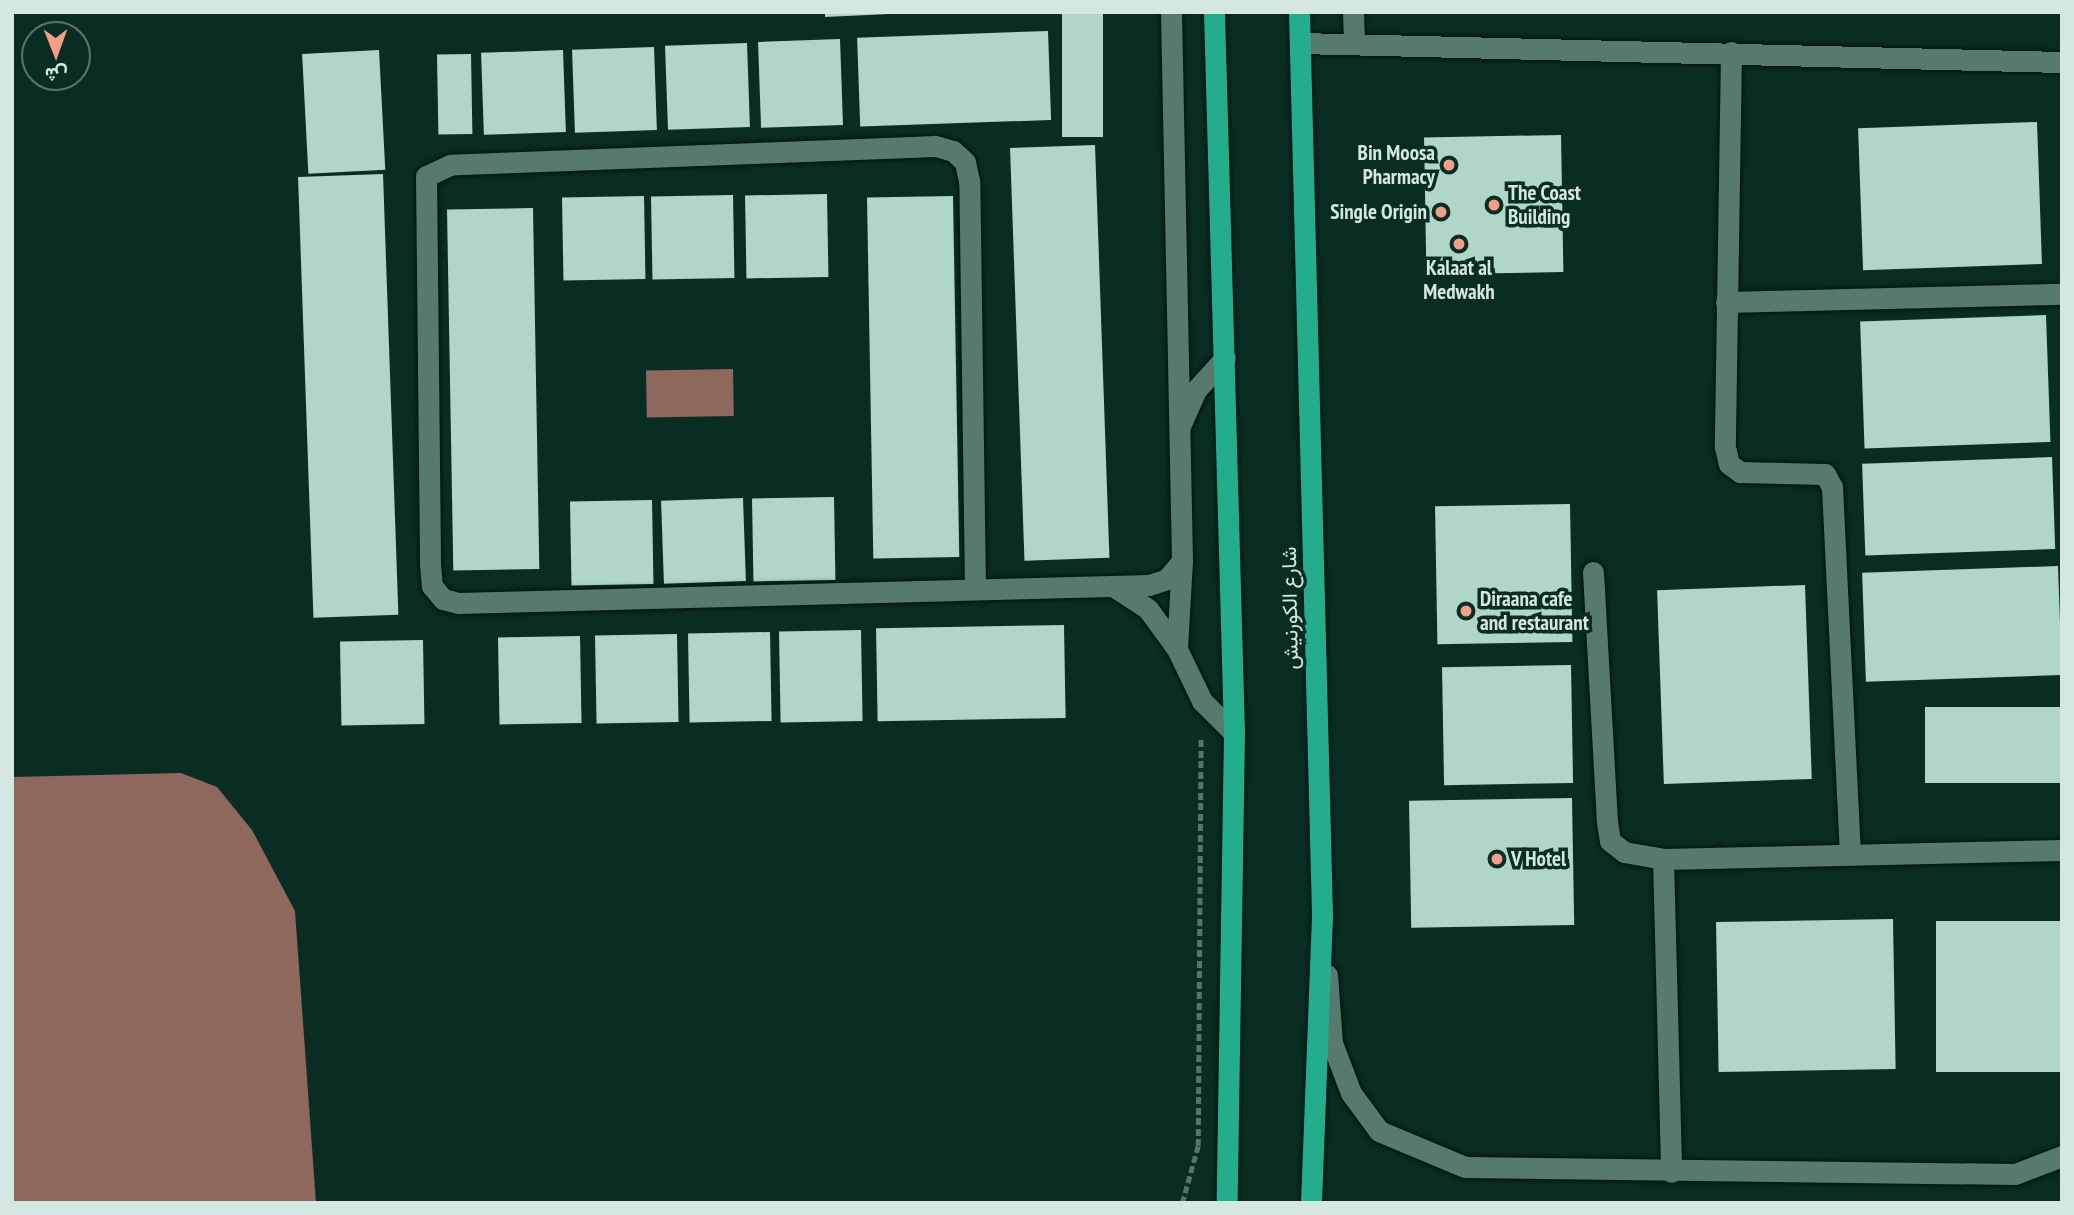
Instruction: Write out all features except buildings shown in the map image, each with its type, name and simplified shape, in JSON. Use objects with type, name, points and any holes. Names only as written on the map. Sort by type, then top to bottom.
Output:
[{"type":"highway","points":[[1214,12],[1234,733],[1225,1198]]},
{"type":"highway","name":"شارع الكورنيش","points":[[1299,12],[1322,916],[1311,1203]]},
{"type":"street","points":[[1171,12],[1182,561],[1177,649]]},
{"type":"street","points":[[1353,12],[1354,44]]},
{"type":"street","points":[[1300,43],[2062,62]]},
{"type":"street","points":[[1731,52],[1726,302],[1728,464],[1740,472],[1825,474],[1832,487],[1850,854]]},
{"type":"street","points":[[975,588],[969,181],[965,162],[953,151],[935,146],[464,164],[426,176],[430,564],[432,586],[443,599],[1113,586],[1167,579],[1182,561]]},
{"type":"street","points":[[1726,302],[2062,294]]},
{"type":"street","points":[[1178,431],[1196,390],[1224,358]]},
{"type":"street","points":[[1593,572],[1610,841],[1637,857],[1663,859],[2062,850]]},
{"type":"street","points":[[1113,586],[1148,609],[1177,649],[1202,701],[1234,733]]},
{"type":"street","points":[[1663,859],[1671,1172]]},
{"type":"street","points":[[1322,916],[1332,1043],[1351,1093],[1378,1131],[1465,1167],[1671,1172],[2015,1174],[2062,1156]]},
{"type":"shaded area","points":[[733,369],[734,416],[647,418],[646,371]]},
{"type":"shaded area","points":[[181,773],[217,787],[252,830],[295,911],[316,1203],[12,1203],[12,777]]},
{"type":"place","name":"Bin Moosa Pharmacy","points":[[1449,165]]},
{"type":"place","name":"The Coast Building","points":[[1494,205]]},
{"type":"place","name":"Single Origin","points":[[1441,212]]},
{"type":"place","name":"Kalaat al Medwakh","points":[[1459,244]]},
{"type":"place","name":"Diraana cafe and restaurant","points":[[1466,611]]},
{"type":"place","name":"V Hotel","points":[[1497,859]]}]
